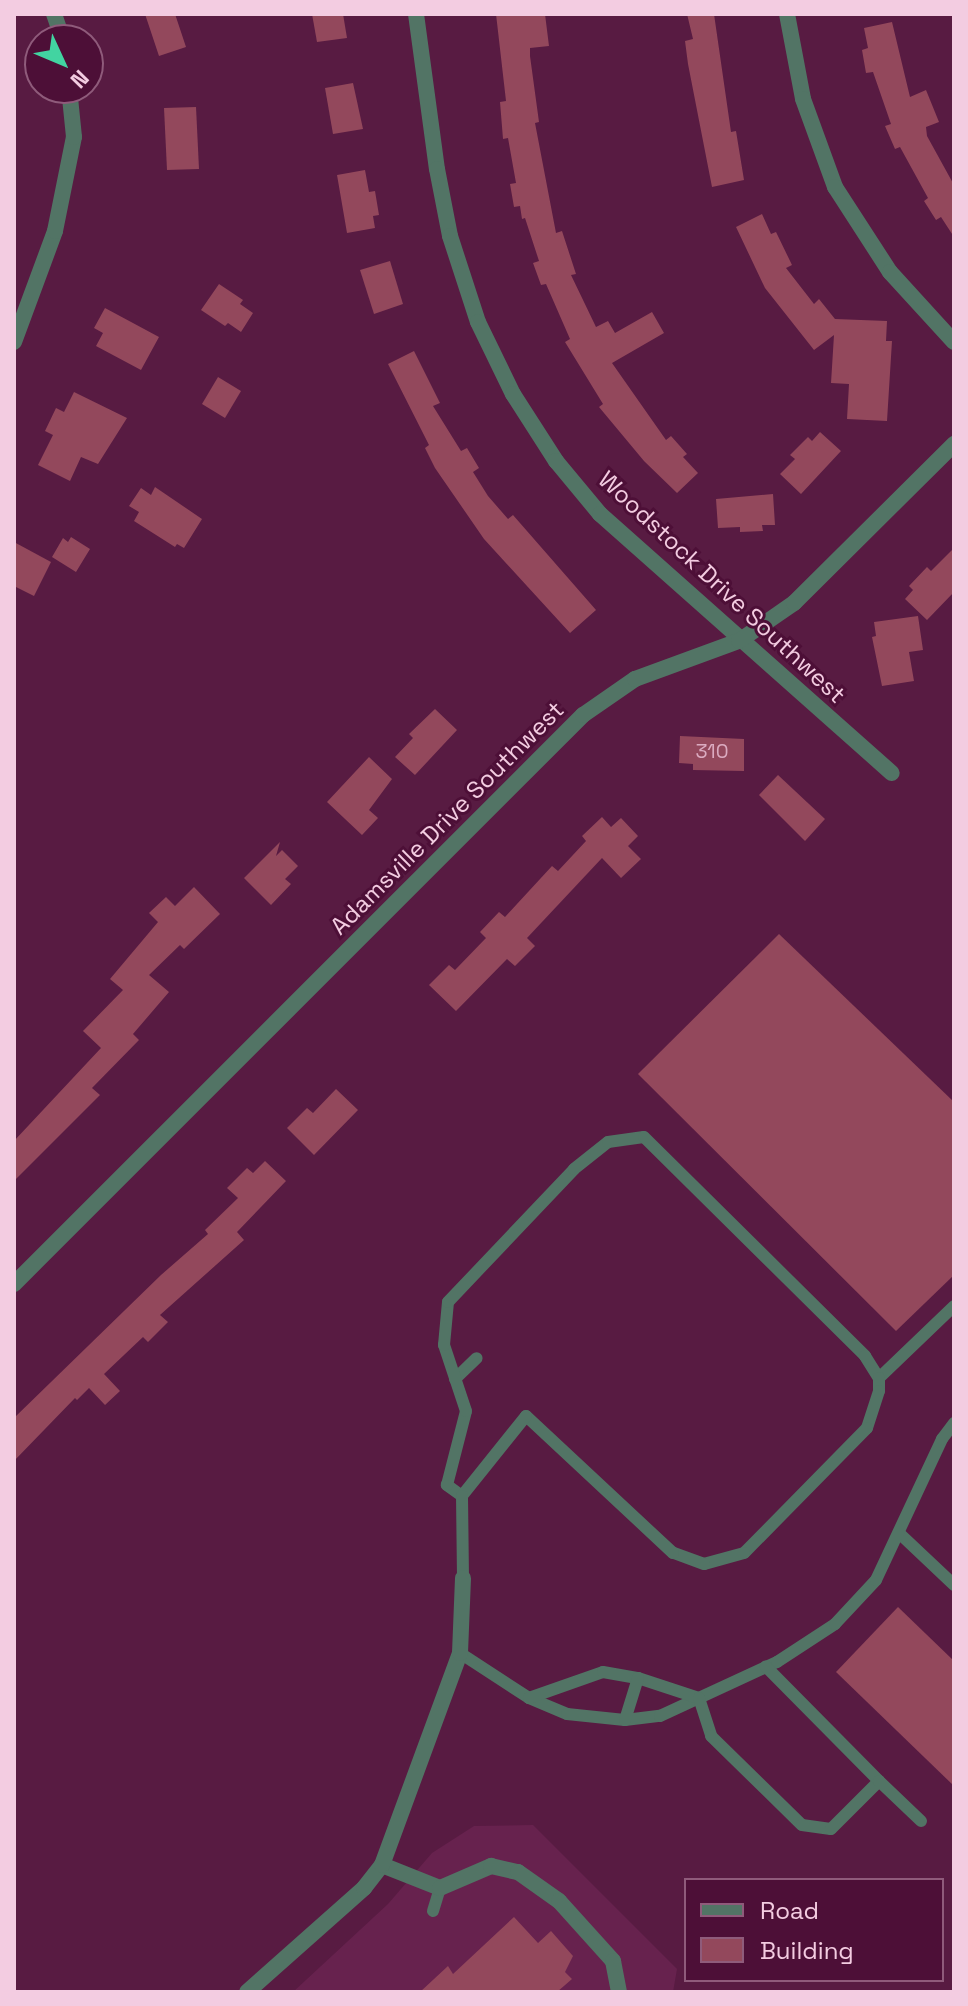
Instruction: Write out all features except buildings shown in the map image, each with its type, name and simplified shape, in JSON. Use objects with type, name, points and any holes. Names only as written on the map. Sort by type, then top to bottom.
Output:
[{"type":"street","name":"Woodstock Drive Southwest","points":[[416,14],[437,169],[450,236],[478,322],[513,394],[556,461],[600,514],[739,641],[892,773]]},
{"type":"street","points":[[787,14],[803,99],[835,187],[890,272],[954,342]]},
{"type":"street","points":[[14,342],[55,231],[74,137],[71,104]]},
{"type":"street","name":"Adamsville Drive Southwest","points":[[14,1284],[583,715],[635,679],[739,641],[794,603],[954,444]]},
{"type":"street","points":[[247,1992],[364,1888],[382,1865],[460,1653],[463,1578]]},
{"type":"street","points":[[382,1865],[440,1888],[491,1866],[518,1872],[559,1901],[613,1961],[619,1992]]},
{"type":"lane","points":[[462,1496],[447,1485],[466,1411],[444,1345],[448,1302],[574,1169],[608,1142],[644,1137],[865,1356],[879,1378],[879,1391],[867,1428],[744,1553],[704,1564],[673,1553],[526,1416],[462,1496],[463,1578]]},
{"type":"lane","points":[[879,1378],[954,1306]]},
{"type":"lane","points":[[455,1379],[477,1358]]},
{"type":"lane","points":[[460,1653],[529,1698],[567,1714],[625,1720],[660,1716],[766,1667],[835,1624],[876,1580],[942,1439],[954,1423]]},
{"type":"lane","points":[[899,1533],[954,1585]]},
{"type":"lane","points":[[766,1667],[921,1821]]},
{"type":"lane","points":[[529,1698],[603,1672],[638,1678],[699,1698]]},
{"type":"lane","points":[[625,1720],[638,1678]]},
{"type":"lane","points":[[699,1698],[711,1736],[802,1825],[831,1829],[879,1781]]},
{"type":"lane","points":[[433,1911],[440,1888]]},
{"type":"shaded area","points":[[533,1825],[677,1969],[673,1992],[293,1992],[388,1904],[432,1853],[474,1826]]}]
